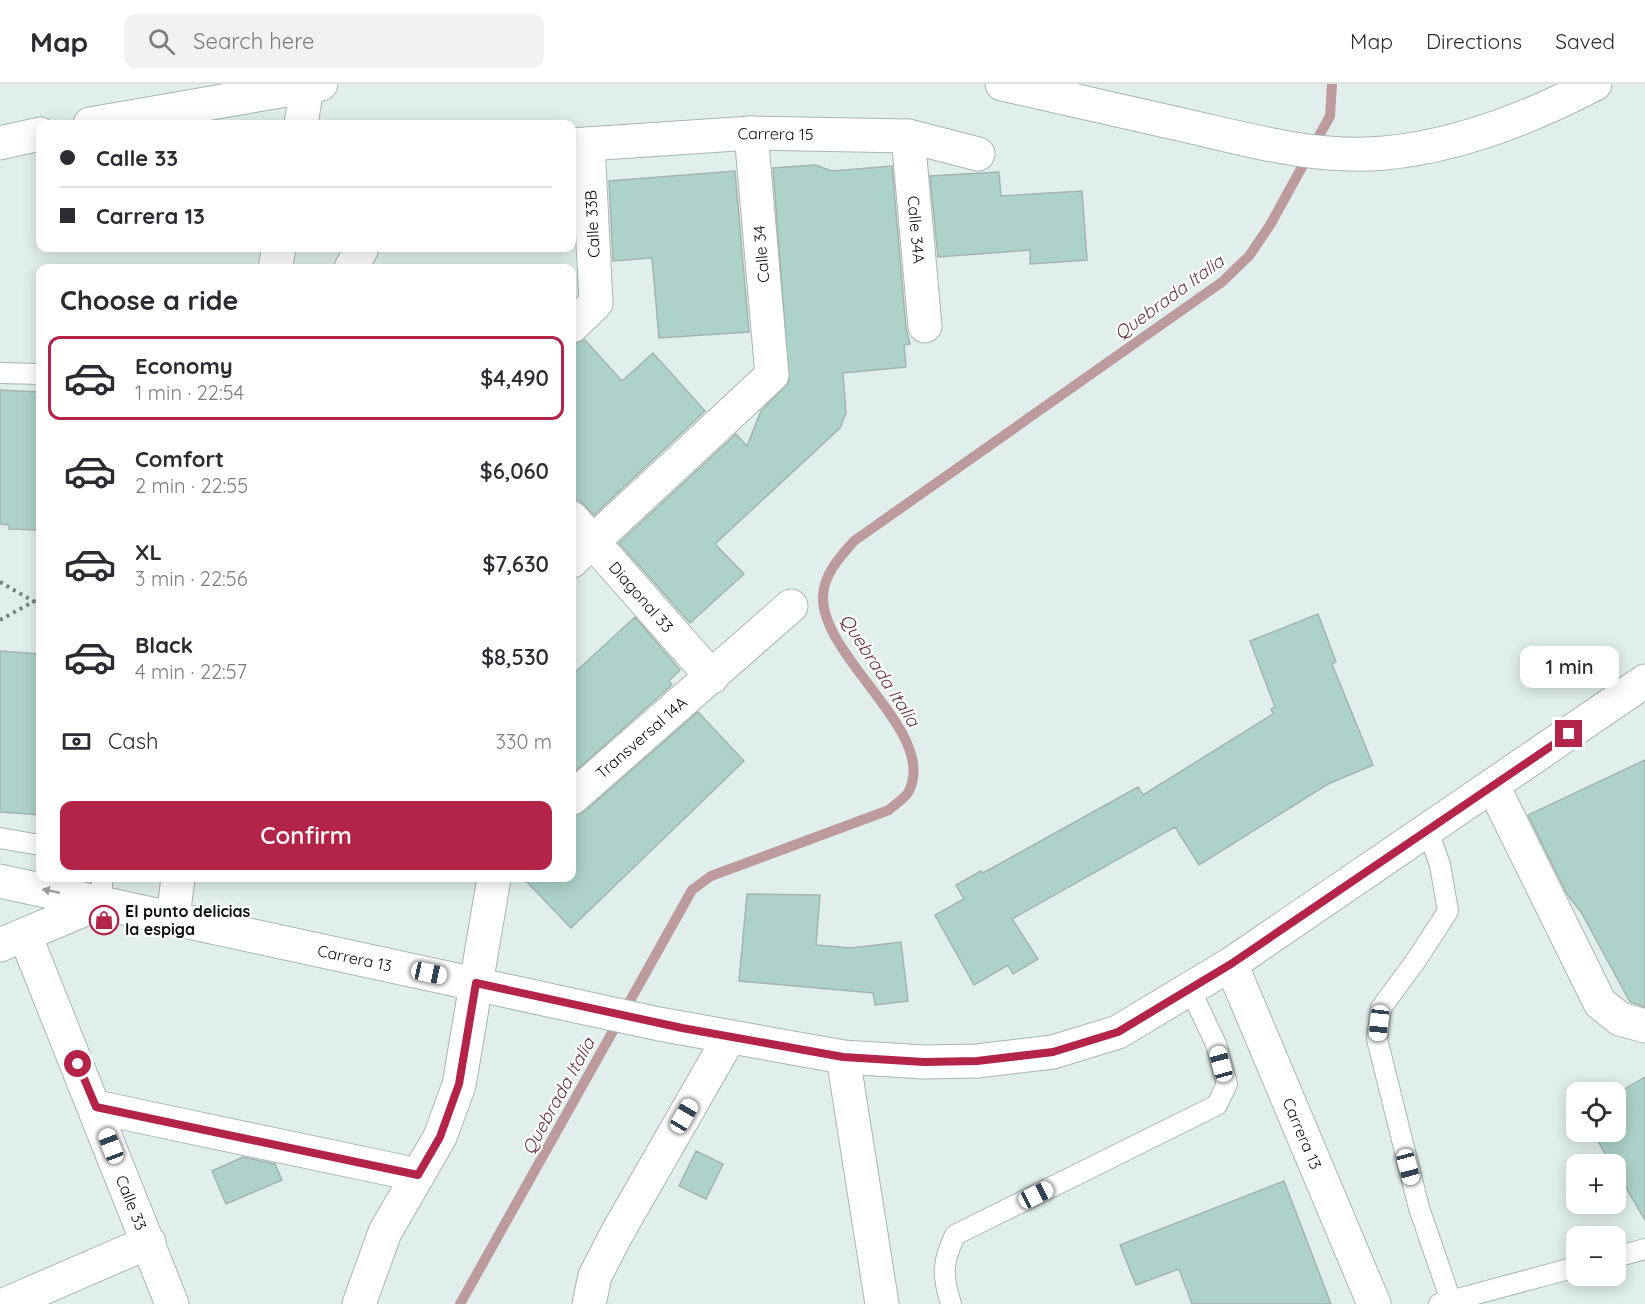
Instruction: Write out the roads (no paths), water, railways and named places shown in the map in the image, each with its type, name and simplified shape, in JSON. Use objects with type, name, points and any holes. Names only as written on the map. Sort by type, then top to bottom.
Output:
[{"type":"street","points":[[1002,84],[1285,148],[1338,154],[1384,153],[1452,140],[1493,129],[1595,84]]},
{"type":"street","points":[[114,120],[314,86],[302,120]]},
{"type":"street","name":"Carrera 15","points":[[580,145],[751,133],[908,136],[978,154]]},
{"type":"street","name":"Calle 34","points":[[583,551],[772,375],[751,133]]},
{"type":"street","points":[[0,143],[36,135]]},
{"type":"street","name":"Calle 34A","points":[[908,136],[925,326]]},
{"type":"street","name":"Calle 33B","points":[[576,322],[596,303],[580,145]]},
{"type":"street","name":"Diagonal 33","points":[[576,530],[583,551],[712,676]]},
{"type":"street","name":"Transversal 14A","points":[[576,795],[791,606]]},
{"type":"street","name":"Carrera 13","points":[[0,881],[102,890],[173,917],[659,1024],[843,1057],[924,1062],[977,1061],[1053,1052],[1118,1032],[1231,964],[1645,681]]},
{"type":"street","points":[[1493,786],[1600,1003],[1620,1019],[1645,1026]]},
{"type":"street","points":[[173,917],[177,882]]},
{"type":"street","points":[[359,1304],[385,1232],[440,1137],[459,1084],[493,882]]},
{"type":"street","points":[[13,940],[102,890]]},
{"type":"street","name":"Calle 33","points":[[13,940],[96,1107],[172,1304]]},
{"type":"street","name":"Carrera 13","points":[[1231,964],[1374,1304]]},
{"type":"street","points":[[589,1304],[595,1276],[616,1235],[729,1038]]},
{"type":"street","points":[[843,1057],[882,1304]]},
{"type":"street","points":[[96,1107],[418,1175]]},
{"type":"street","points":[[6,1304],[149,1242]]},
{"type":"lane","points":[[0,373],[36,374]]},
{"type":"lane","points":[[1427,828],[1440,865],[1448,911],[1381,1008],[1377,1039],[1445,1302],[1566,1270]]},
{"type":"lane","points":[[0,838],[36,844]]},
{"type":"lane","points":[[951,1304],[943,1279],[947,1254],[955,1235],[1217,1105],[1227,1084],[1216,1044],[1190,989]]},
{"type":"lane","points":[[1626,1254],[1645,1249]]},
{"type":"waterway","name":"Quebrada Italia","points":[[460,1304],[692,890],[711,876],[889,810],[908,794],[914,768],[908,744],[894,720],[840,644],[827,620],[824,588],[834,565],[854,541],[1222,282],[1249,256],[1270,225],[1330,116],[1332,84]]},
{"type":"place","name":"El punto delicias la espiga","points":[[104,920]]}]
